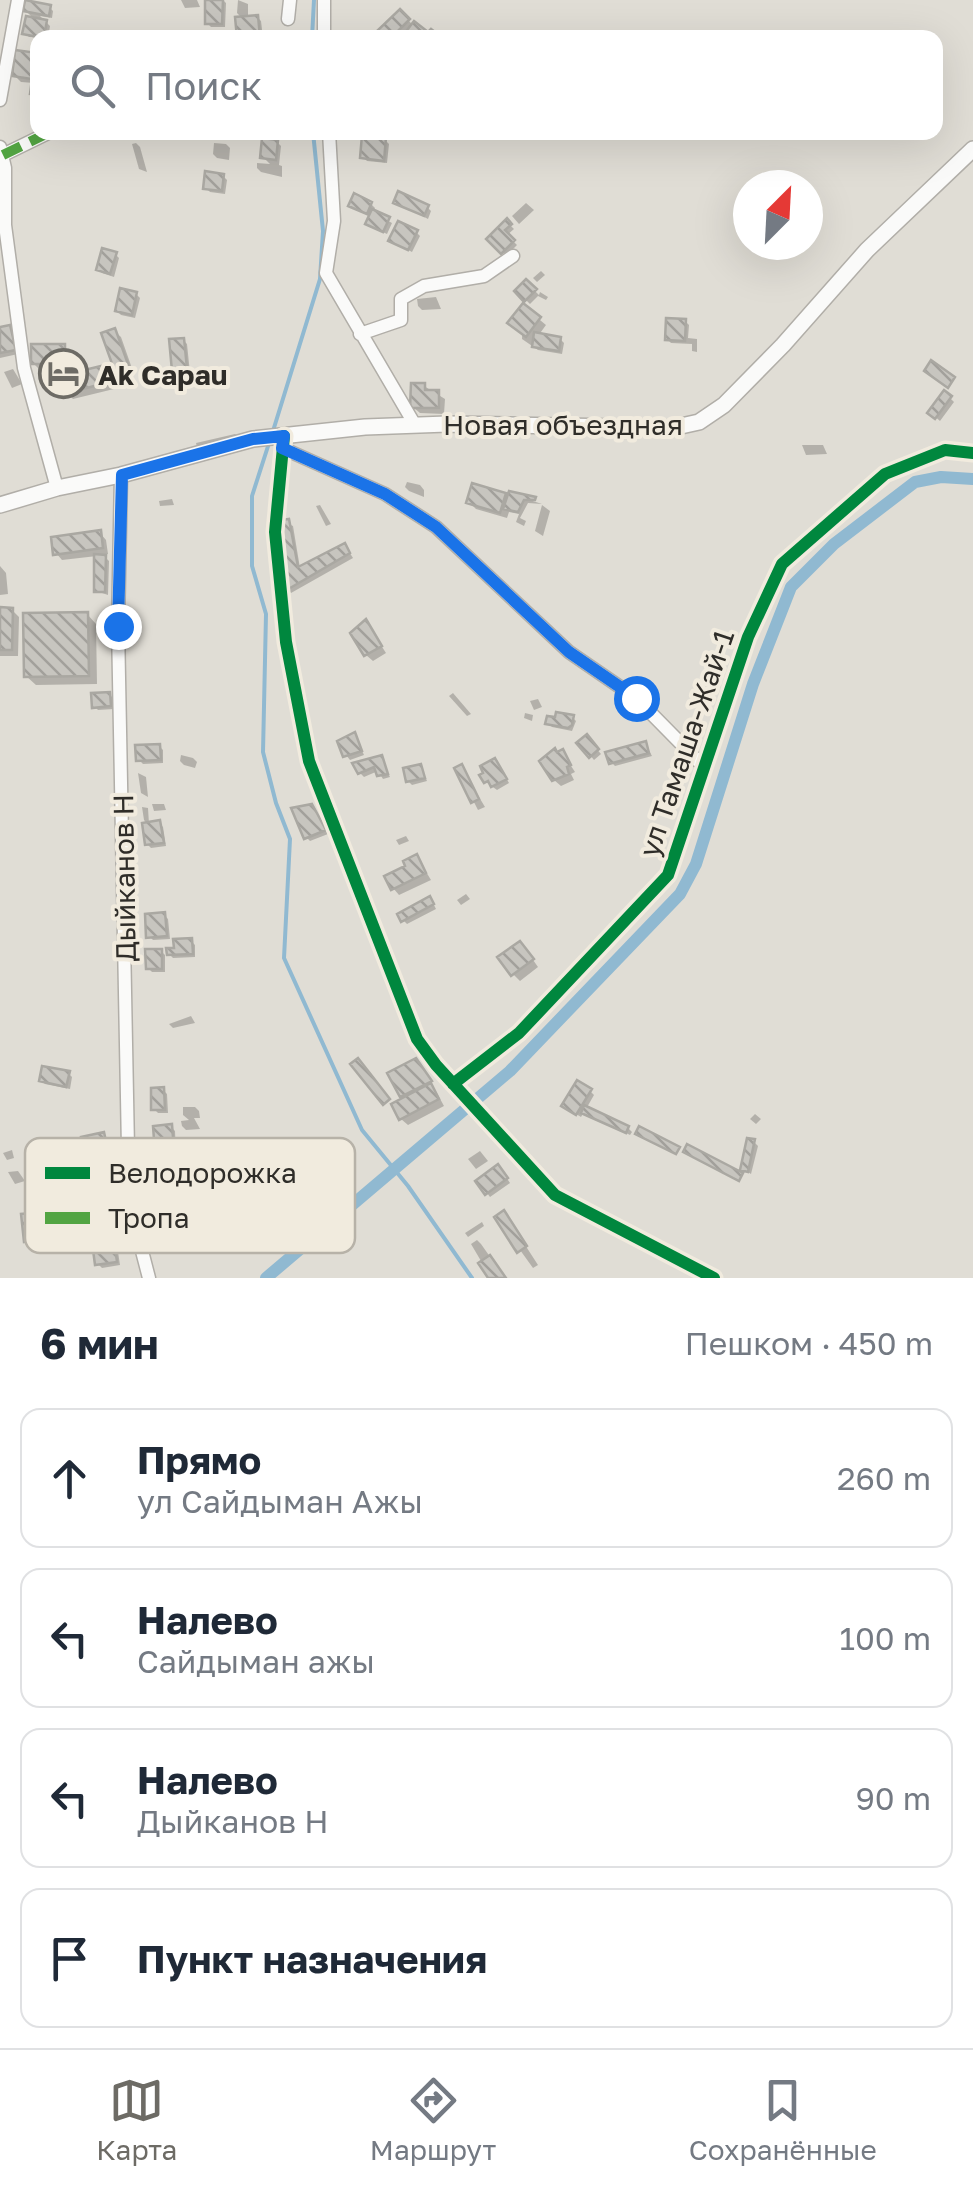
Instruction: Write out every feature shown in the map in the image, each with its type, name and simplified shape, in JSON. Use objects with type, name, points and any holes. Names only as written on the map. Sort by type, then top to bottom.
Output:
[{"type":"main road","name":"Новая объездная","points":[[0,506],[56,488],[122,475],[253,439],[282,440],[415,425],[672,428],[699,422],[724,405],[867,250],[973,149]]},
{"type":"street","points":[[0,100],[18,0]]},
{"type":"street","points":[[288,18],[290,0]]},
{"type":"street","points":[[324,0],[324,30]]},
{"type":"street","points":[[30,140],[1,151],[6,225],[24,368],[56,488]]},
{"type":"street","points":[[329,140],[334,221],[326,273],[415,425]]},
{"type":"street","points":[[360,334],[401,320],[400,299],[424,286],[484,276],[513,256]]},
{"type":"street","points":[[704,767],[636,698],[569,652],[436,527],[385,494],[282,440],[275,532],[286,642],[309,761],[418,1039],[454,1085],[556,1196],[714,1278]]},
{"type":"street","name":"ул Тамаша-Жай-1","points":[[454,1085],[519,1033],[668,875],[748,636],[782,564],[885,474],[945,450],[973,453]]},
{"type":"street","name":"Дыйканов Н","points":[[122,475],[118,626],[128,1138]]},
{"type":"street","name":"Дыйканов Н","points":[[143,1253],[149,1278]]},
{"type":"building","points":[[25,0],[51,5],[49,16],[23,11]]},
{"type":"building","points":[[205,0],[223,0],[222,24],[205,24]]},
{"type":"building","points":[[400,9],[410,19],[399,30],[378,30]]},
{"type":"building","points":[[258,15],[259,30],[236,30],[235,17]]},
{"type":"building","points":[[26,16],[47,20],[45,30],[22,34]]},
{"type":"building","points":[[414,21],[425,30],[407,30]]},
{"type":"building","points":[[15,50],[30,52],[30,79],[12,76]]},
{"type":"building","points":[[262,140],[278,140],[276,160],[260,158]]},
{"type":"building","points":[[362,140],[386,140],[384,161],[360,158]]},
{"type":"building","points":[[205,171],[224,174],[222,191],[203,189]]},
{"type":"building","points":[[398,191],[429,205],[424,216],[393,203]]},
{"type":"building","points":[[354,193],[372,202],[367,214],[348,206]]},
{"type":"building","points":[[372,209],[390,217],[383,232],[365,224]]},
{"type":"building","points":[[507,218],[512,224],[505,230],[515,240],[501,254],[486,239]]},
{"type":"building","points":[[398,221],[418,230],[408,250],[388,241]]},
{"type":"building","points":[[102,248],[117,252],[110,274],[96,270]]},
{"type":"building","points":[[526,279],[537,289],[524,302],[514,291]]},
{"type":"building","points":[[120,288],[137,292],[132,315],[115,311]]},
{"type":"building","points":[[523,303],[541,317],[526,337],[507,323]]},
{"type":"building","points":[[666,318],[686,319],[685,341],[665,340]]},
{"type":"building","points":[[10,325],[16,350],[0,353],[0,327]]},
{"type":"building","points":[[115,328],[129,367],[115,372],[101,333]]},
{"type":"building","points":[[534,332],[561,337],[559,351],[532,347]]},
{"type":"building","points":[[184,338],[187,369],[172,371],[169,339]]},
{"type":"building","points":[[31,344],[65,344],[65,359],[60,359],[60,364],[31,364]]},
{"type":"building","points":[[931,360],[955,377],[948,388],[924,371]]},
{"type":"building","points":[[109,364],[113,381],[64,394],[60,376]]},
{"type":"building","points":[[411,383],[425,383],[425,390],[439,390],[439,408],[410,408]]},
{"type":"building","points":[[944,390],[952,396],[935,419],[927,413]]},
{"type":"building","points":[[472,483],[506,493],[500,513],[466,503]]},
{"type":"building","points":[[509,491],[536,497],[524,500],[518,512],[503,509]]},
{"type":"building","points":[[289,519],[298,567],[345,543],[350,553],[285,591],[281,520]]},
{"type":"building","points":[[101,530],[103,548],[53,555],[51,537]]},
{"type":"building","points":[[94,554],[106,555],[105,592],[94,592]]},
{"type":"building","points":[[0,607],[13,608],[12,650],[0,650]]},
{"type":"building","points":[[88,612],[89,676],[24,677],[23,613]]},
{"type":"building","points":[[366,619],[382,646],[364,656],[350,633]]},
{"type":"building","points":[[110,692],[111,706],[92,708],[91,693]]},
{"type":"building","points":[[556,712],[574,715],[572,725],[568,728],[545,724],[547,716],[555,717]]},
{"type":"building","points":[[355,732],[362,751],[343,757],[337,741]]},
{"type":"building","points":[[587,734],[599,749],[589,758],[576,743]]},
{"type":"building","points":[[646,741],[649,753],[609,764],[605,752]]},
{"type":"building","points":[[160,744],[161,760],[136,761],[135,745]]},
{"type":"building","points":[[555,748],[557,752],[563,749],[571,765],[567,767],[569,774],[552,781],[539,761]]},
{"type":"building","points":[[382,755],[388,774],[377,776],[374,767],[358,774],[352,763]]},
{"type":"building","points":[[495,758],[507,779],[491,787],[479,775],[483,773],[480,766]]},
{"type":"building","points":[[421,764],[425,778],[406,782],[403,768]]},
{"type":"building","points":[[462,764],[479,799],[471,803],[454,768]]},
{"type":"building","points":[[312,804],[326,830],[304,839],[291,808]]},
{"type":"building","points":[[160,820],[164,843],[145,845],[142,823]]},
{"type":"building","points":[[417,854],[426,873],[391,890],[384,876],[405,866],[403,861]]},
{"type":"building","points":[[430,896],[434,904],[401,922],[397,914]]},
{"type":"building","points":[[165,912],[167,936],[146,938],[145,914]]},
{"type":"building","points":[[192,938],[193,954],[167,955],[166,948],[174,948],[173,939]]},
{"type":"building","points":[[520,941],[534,959],[511,976],[497,957]]},
{"type":"building","points":[[145,949],[162,949],[162,969],[146,969]]},
{"type":"building","points":[[358,1058],[390,1099],[383,1105],[350,1064]]},
{"type":"building","points":[[416,1058],[432,1081],[400,1097],[387,1073]]},
{"type":"building","points":[[42,1066],[70,1071],[66,1087],[39,1081]]},
{"type":"building","points":[[577,1080],[592,1089],[576,1115],[561,1106]]},
{"type":"building","points":[[431,1083],[439,1099],[399,1120],[391,1104]]},
{"type":"building","points":[[164,1087],[165,1110],[151,1110],[151,1088]]},
{"type":"building","points":[[584,1105],[629,1126],[626,1133],[581,1113]]},
{"type":"building","points":[[172,1124],[173,1138],[154,1138],[153,1126]]},
{"type":"building","points":[[639,1126],[680,1147],[676,1154],[635,1134]]},
{"type":"building","points":[[104,1132],[105,1138],[81,1138]]},
{"type":"building","points":[[747,1138],[755,1139],[748,1172],[740,1170]]},
{"type":"building","points":[[687,1144],[743,1173],[739,1181],[683,1152]]},
{"type":"building","points":[[498,1164],[508,1178],[485,1195],[475,1181]]},
{"type":"building","points":[[504,1210],[527,1246],[517,1253],[494,1217]]},
{"type":"building","points":[[21,1214],[25,1214],[24,1242]]},
{"type":"building","points":[[93,1253],[116,1253],[117,1262],[95,1265]]},
{"type":"building","points":[[490,1255],[506,1278],[488,1278],[478,1263]]},
{"type":"waterway","points":[[312,30],[314,0]]},
{"type":"waterway","points":[[273,431],[320,279],[323,231],[314,140]]},
{"type":"waterway","points":[[270,440],[252,496],[252,566],[266,614],[263,752],[290,839],[284,958],[362,1130],[408,1186],[472,1278]]},
{"type":"waterway","points":[[355,1202],[510,1071],[680,894],[696,864],[753,684],[791,587],[834,544],[915,482],[941,477],[973,479]]},
{"type":"waterway","points":[[266,1278],[295,1253]]},
{"type":"marked path","points":[[3,155],[34,140]]},
{"type":"cycle path","points":[[284,436],[275,532],[286,642],[309,761],[417,1039],[555,1195],[714,1278]]},
{"type":"cycle path","points":[[453,1084],[519,1033],[668,875],[748,637],[782,564],[885,474],[945,450],[973,453]]},
{"type":"place","name":"Ak Capau","points":[[63,374]]},
{"type":"route","points":[[118,626],[122,475],[253,439],[284,436],[282,448],[385,494],[436,527],[569,652],[636,698]]}]
